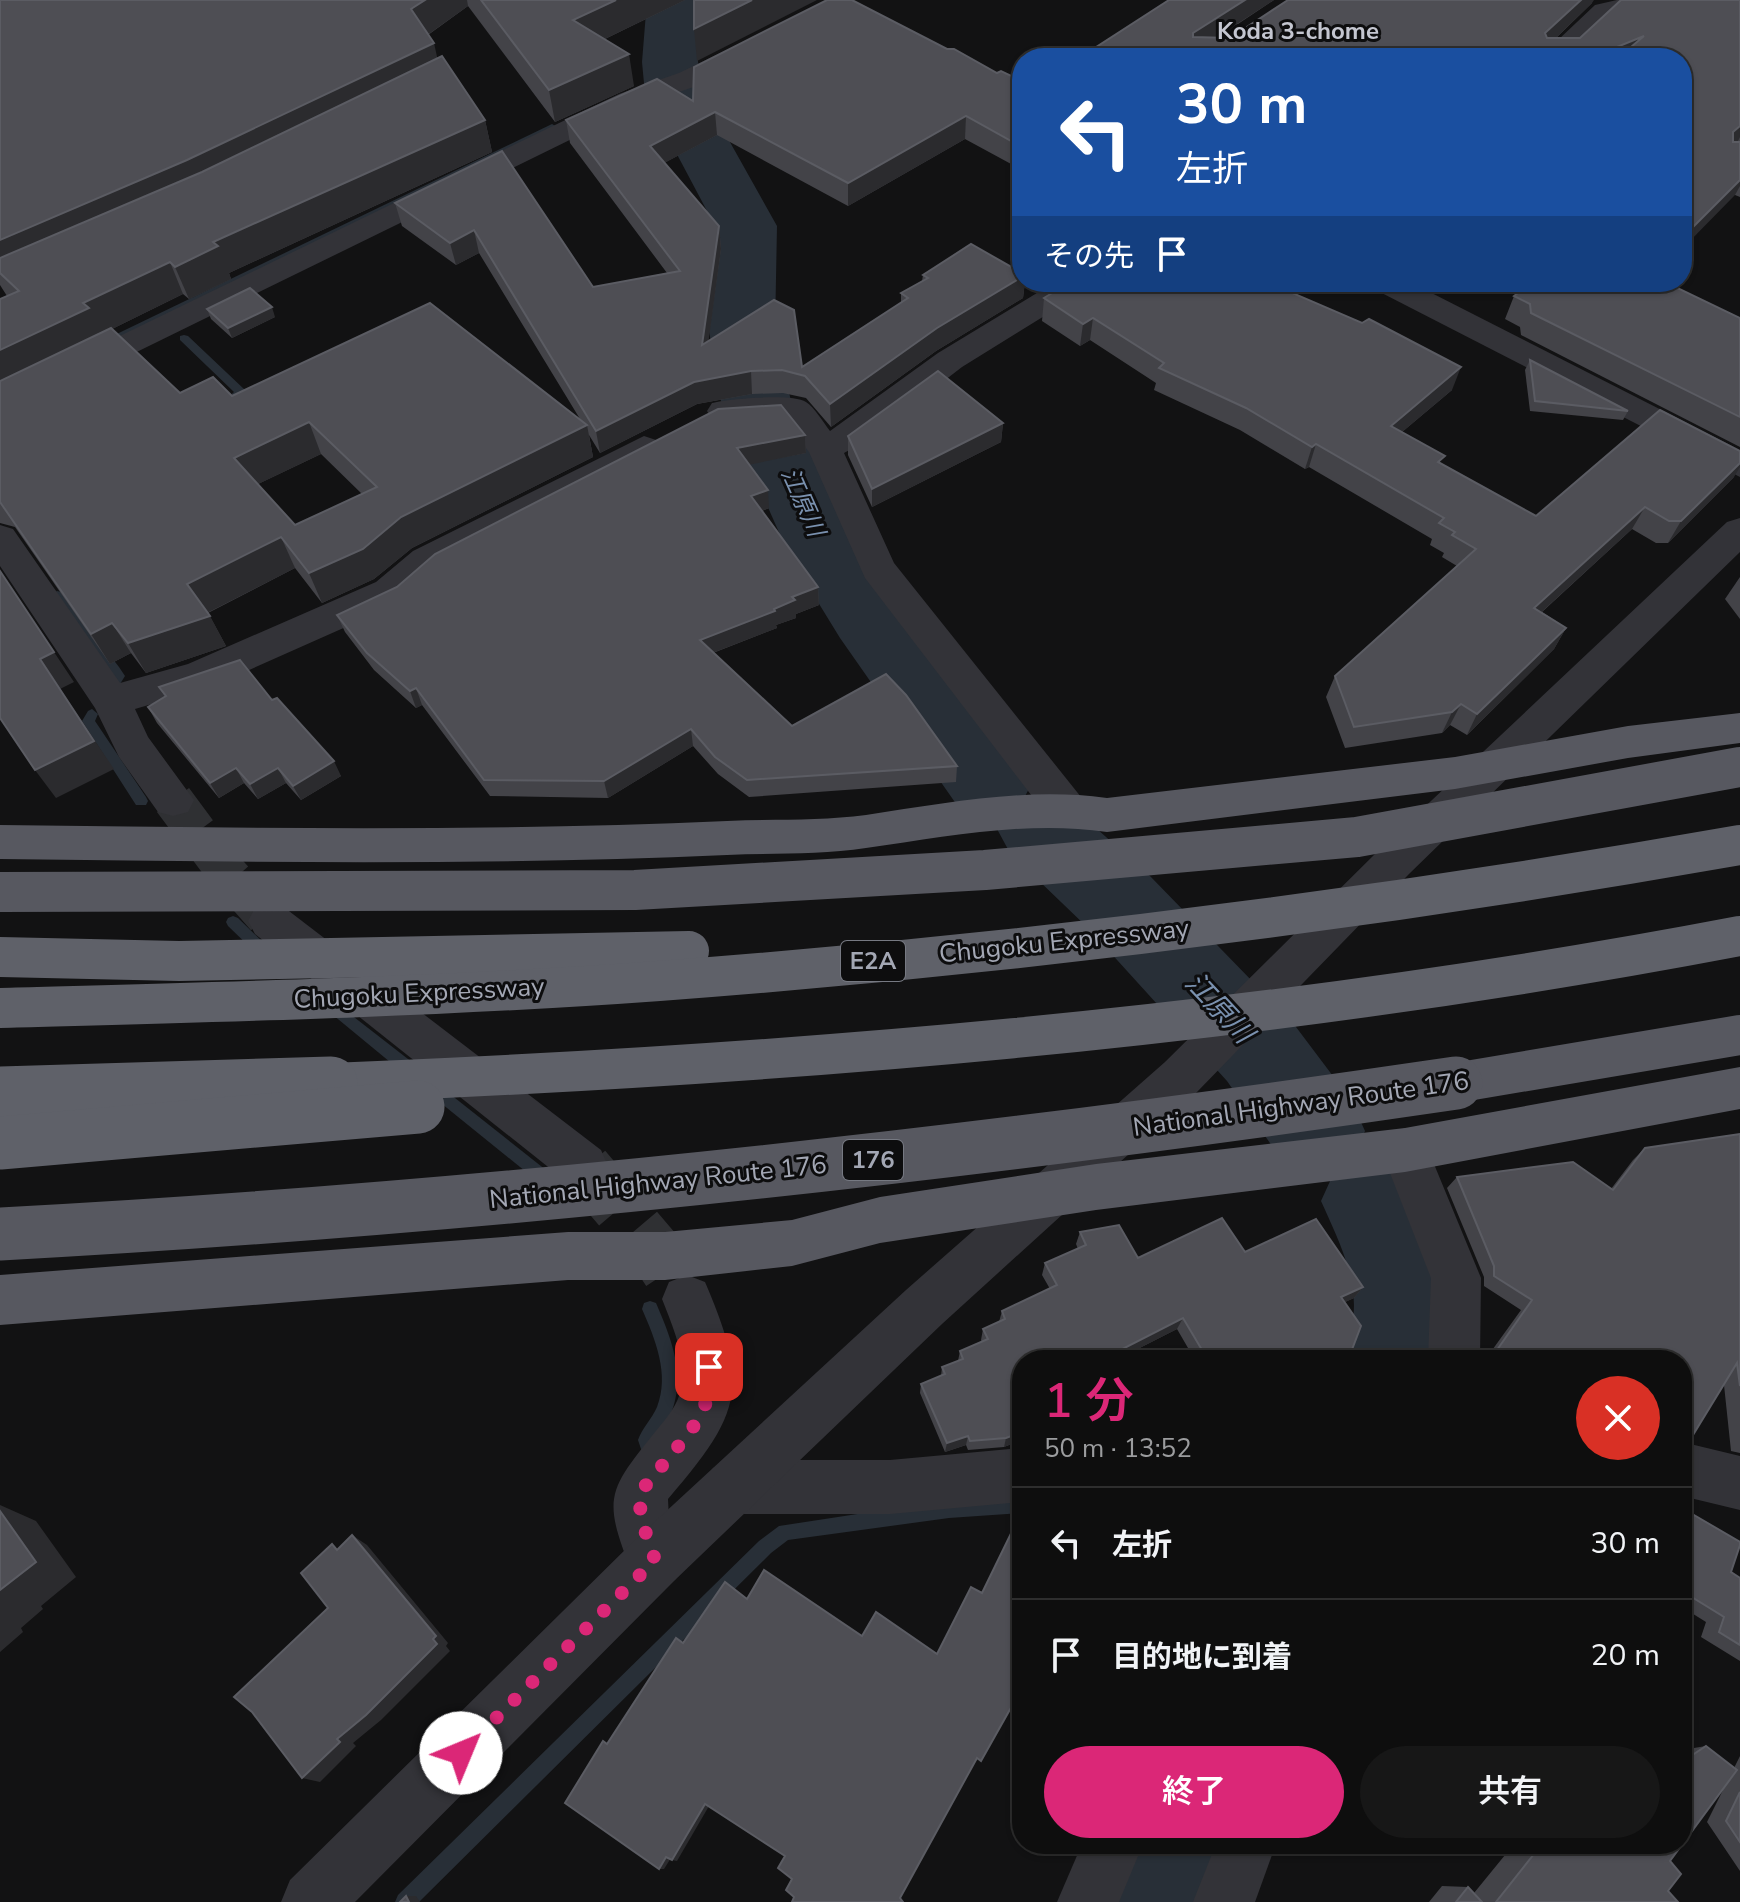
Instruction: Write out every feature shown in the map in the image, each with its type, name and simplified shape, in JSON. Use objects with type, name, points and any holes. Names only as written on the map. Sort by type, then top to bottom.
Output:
[{"type":"highway","points":[[0,842],[242,845],[665,841],[863,832],[933,820],[1066,809],[1107,815],[1498,766],[1628,742],[1740,728]]},
{"type":"highway","points":[[0,892],[635,890],[985,870],[1357,837],[1740,767]]},
{"type":"highway","name":"Chugoku Expressway","points":[[0,1008],[224,1002],[628,983],[1065,943],[1334,911],[1607,870],[1740,845]]},
{"type":"highway","points":[[0,1143],[545,1095],[1080,1034],[1373,998],[1654,954],[1740,936]]},
{"type":"highway","points":[[0,957],[179,961],[1065,943]]},
{"type":"highway","points":[[0,1093],[144,1091],[625,1070],[1080,1034]]},
{"type":"highway","name":"National Highway Route 176","points":[[0,1234],[226,1223],[742,1176],[1170,1123],[1575,1066],[1740,1035]]},
{"type":"highway","points":[[0,1300],[568,1256],[665,1256],[792,1243],[880,1220],[1049,1195],[1405,1150],[1740,1088]]},
{"type":"street","points":[[1564,48],[1604,11],[1651,0]]},
{"type":"street","points":[[0,408],[655,90],[689,79],[772,36]]},
{"type":"street","points":[[825,448],[854,433],[950,360],[1061,292]]},
{"type":"street","points":[[1404,292],[1740,465]]},
{"type":"street","points":[[111,701],[199,676],[389,592],[426,560],[684,428],[726,410],[784,409],[800,414],[825,448],[878,569],[1066,809]]},
{"type":"street","points":[[312,1902],[655,1560],[1234,1023],[1394,862],[1498,766],[1740,531]]},
{"type":"street","points":[[0,538],[111,701],[133,746],[173,800]]},
{"type":"street","points":[[270,921],[584,1166]]},
{"type":"street","points":[[1405,1150],[1456,1278],[1454,1350]]},
{"type":"street","points":[[655,1560],[640,1516],[641,1491],[691,1431],[708,1399],[709,1367],[704,1340],[687,1299]]},
{"type":"street","points":[[1692,1471],[1740,1483]]},
{"type":"street","points":[[732,1487],[890,1487],[1012,1476]]},
{"type":"street","points":[[1088,1902],[1109,1854]]},
{"type":"street","points":[[1224,1902],[1242,1854]]},
{"type":"building","points":[[0,0],[425,0],[411,9],[434,43],[187,160],[0,240]]},
{"type":"building","points":[[481,0],[616,0],[573,20],[629,54],[549,90]]},
{"type":"building","points":[[694,0],[752,0],[694,29]]},
{"type":"building","points":[[827,0],[852,0],[997,73],[1001,71],[1012,76],[1012,141],[966,116],[848,183],[715,112],[650,146],[719,226],[702,345],[774,300],[794,310],[802,367],[908,298],[901,293],[928,278],[923,275],[971,244],[1012,267],[1012,283],[937,328],[830,404],[805,376],[782,370],[751,371],[694,382],[596,431],[474,230],[450,243],[395,203],[502,151],[593,287],[680,271],[566,120],[657,79],[693,101],[694,67]]},
{"type":"building","points":[[1169,0],[1245,0],[1193,33],[1193,37],[1230,38],[1288,0],[1581,0],[1545,33],[1547,38],[1580,38],[1621,0],[1740,0],[1740,126],[1733,132],[1733,142],[1740,142],[1740,180],[1692,228],[1692,48],[1630,48],[1644,36],[1615,48],[1095,48]]},
{"type":"building","points":[[442,56],[485,120],[213,242],[218,246],[175,267],[170,262],[83,303],[89,308],[0,350],[0,299],[19,291],[0,273],[0,258],[202,172]]},
{"type":"building","points":[[250,288],[272,307],[228,328],[207,309]]},
{"type":"building","points":[[1054,292],[1290,292],[1362,323],[1369,319],[1461,367],[1391,426],[1445,456],[1438,462],[1536,516],[1660,410],[1740,451],[1740,463],[1681,521],[1669,521],[1645,507],[1534,608],[1566,628],[1477,714],[1461,704],[1452,712],[1354,727],[1335,676],[1476,549],[1439,523],[1444,518],[1316,444],[1312,447],[1246,408],[1159,368],[1164,363],[1093,318],[1083,324],[1044,298]]},
{"type":"building","points":[[1519,292],[1686,292],[1740,318],[1740,417],[1531,313],[1530,304],[1514,296]]},
{"type":"building","points":[[430,303],[587,425],[401,517],[363,549],[309,573],[281,537],[187,584],[210,616],[128,643],[112,623],[91,634],[0,502],[0,381],[111,328],[180,393],[213,377],[232,396]],"holes":[[[309,422],[377,487],[295,525],[234,458]]]},
{"type":"building","points":[[1530,360],[1628,411],[1535,401]]},
{"type":"building","points":[[938,371],[1003,423],[872,489],[848,436]]},
{"type":"building","points":[[781,405],[805,435],[737,448],[768,490],[751,496],[818,587],[792,597],[795,600],[775,611],[700,640],[792,726],[886,674],[906,695],[957,766],[747,780],[715,757],[691,729],[604,781],[484,780],[416,688],[410,691],[367,653],[337,615],[397,587],[435,554],[718,409]]},
{"type":"building","points":[[0,571],[54,652],[40,659],[94,741],[35,770],[0,718]]},
{"type":"building","points":[[240,660],[272,700],[277,698],[334,761],[293,786],[278,768],[250,784],[236,768],[210,783],[148,707],[166,696],[159,687]]},
{"type":"building","points":[[1740,1134],[1740,1386],[1737,1363],[1692,1437],[1692,1350],[1497,1350],[1532,1300],[1494,1276],[1494,1266],[1457,1177],[1573,1162],[1613,1190],[1645,1148]]},
{"type":"building","points":[[1222,1218],[1245,1252],[1316,1219],[1363,1287],[1341,1297],[1361,1326],[1352,1350],[1202,1350],[1183,1318],[1121,1350],[1012,1350],[1012,1436],[970,1441],[968,1436],[947,1443],[921,1384],[945,1374],[942,1367],[963,1359],[960,1351],[988,1339],[983,1329],[1005,1319],[1002,1311],[1057,1285],[1045,1263],[1086,1245],[1080,1232],[1119,1225],[1138,1258]]},
{"type":"building","points":[[0,1511],[36,1562],[0,1590]]},
{"type":"building","points":[[1692,1514],[1740,1542],[1731,1572],[1740,1578],[1740,1645],[1719,1632],[1724,1617],[1692,1597]]},
{"type":"building","points":[[1012,1531],[1012,1706],[981,1761],[977,1758],[900,1898],[903,1902],[792,1902],[794,1897],[786,1890],[792,1879],[778,1868],[785,1856],[705,1804],[672,1860],[666,1857],[659,1869],[565,1803],[603,1741],[607,1744],[676,1638],[683,1643],[725,1582],[747,1599],[764,1570],[862,1636],[876,1612],[937,1654],[971,1587],[982,1593]]},
{"type":"building","points":[[352,1535],[436,1636],[433,1639],[437,1644],[366,1715],[337,1739],[340,1742],[302,1778],[252,1712],[234,1697],[328,1608],[301,1573],[332,1544],[337,1550]]},
{"type":"building","points":[[1706,1746],[1737,1770],[1692,1831],[1692,1755]]},
{"type":"building","points":[[1740,1792],[1740,1842],[1726,1821]]},
{"type":"building","points":[[1534,1854],[1675,1854],[1670,1861],[1681,1874],[1668,1891],[1678,1902],[1496,1902]]},
{"type":"building","points":[[1468,1887],[1482,1902],[1456,1902]]},
{"type":"waterway","name":"江原川","points":[[674,0],[670,62],[674,94],[746,226],[748,244],[742,331],[756,401],[827,555],[867,618],[989,785]]},
{"type":"waterway","points":[[655,77],[670,70]]},
{"type":"waterway","points":[[101,344],[552,127]]},
{"type":"waterway","points":[[184,338],[241,392],[229,402]]},
{"type":"waterway","points":[[57,595],[115,670],[119,676],[116,681]]},
{"type":"waterway","points":[[92,714],[88,721],[141,801]]},
{"type":"waterway","name":"江原川","points":[[1040,829],[1119,902],[1260,1052],[1317,1131]]},
{"type":"waterway","points":[[233,922],[262,950]]},
{"type":"waterway","points":[[332,1006],[412,1071]]},
{"type":"waterway","points":[[431,1086],[546,1179]]},
{"type":"waterway","name":"江原川","points":[[1371,1201],[1388,1238],[1401,1280],[1404,1322],[1396,1350]]},
{"type":"waterway","points":[[648,1446],[646,1440],[665,1408],[670,1376],[664,1344],[650,1309]]},
{"type":"waterway","points":[[405,1902],[765,1547],[785,1532],[949,1509],[1012,1505]]},
{"type":"waterway","name":"江原川","points":[[1158,1902],[1177,1854]]},
{"type":"tunnel","points":[[173,800],[228,874],[266,917]]},
{"type":"tunnel","points":[[585,1168],[653,1248],[674,1280]]},
{"type":"district","name":"Koda 3-chome","points":[[1298,31]]},
{"type":"route","points":[[461,1753],[655,1560],[640,1516],[641,1491],[691,1431],[708,1399],[709,1367]]}]
